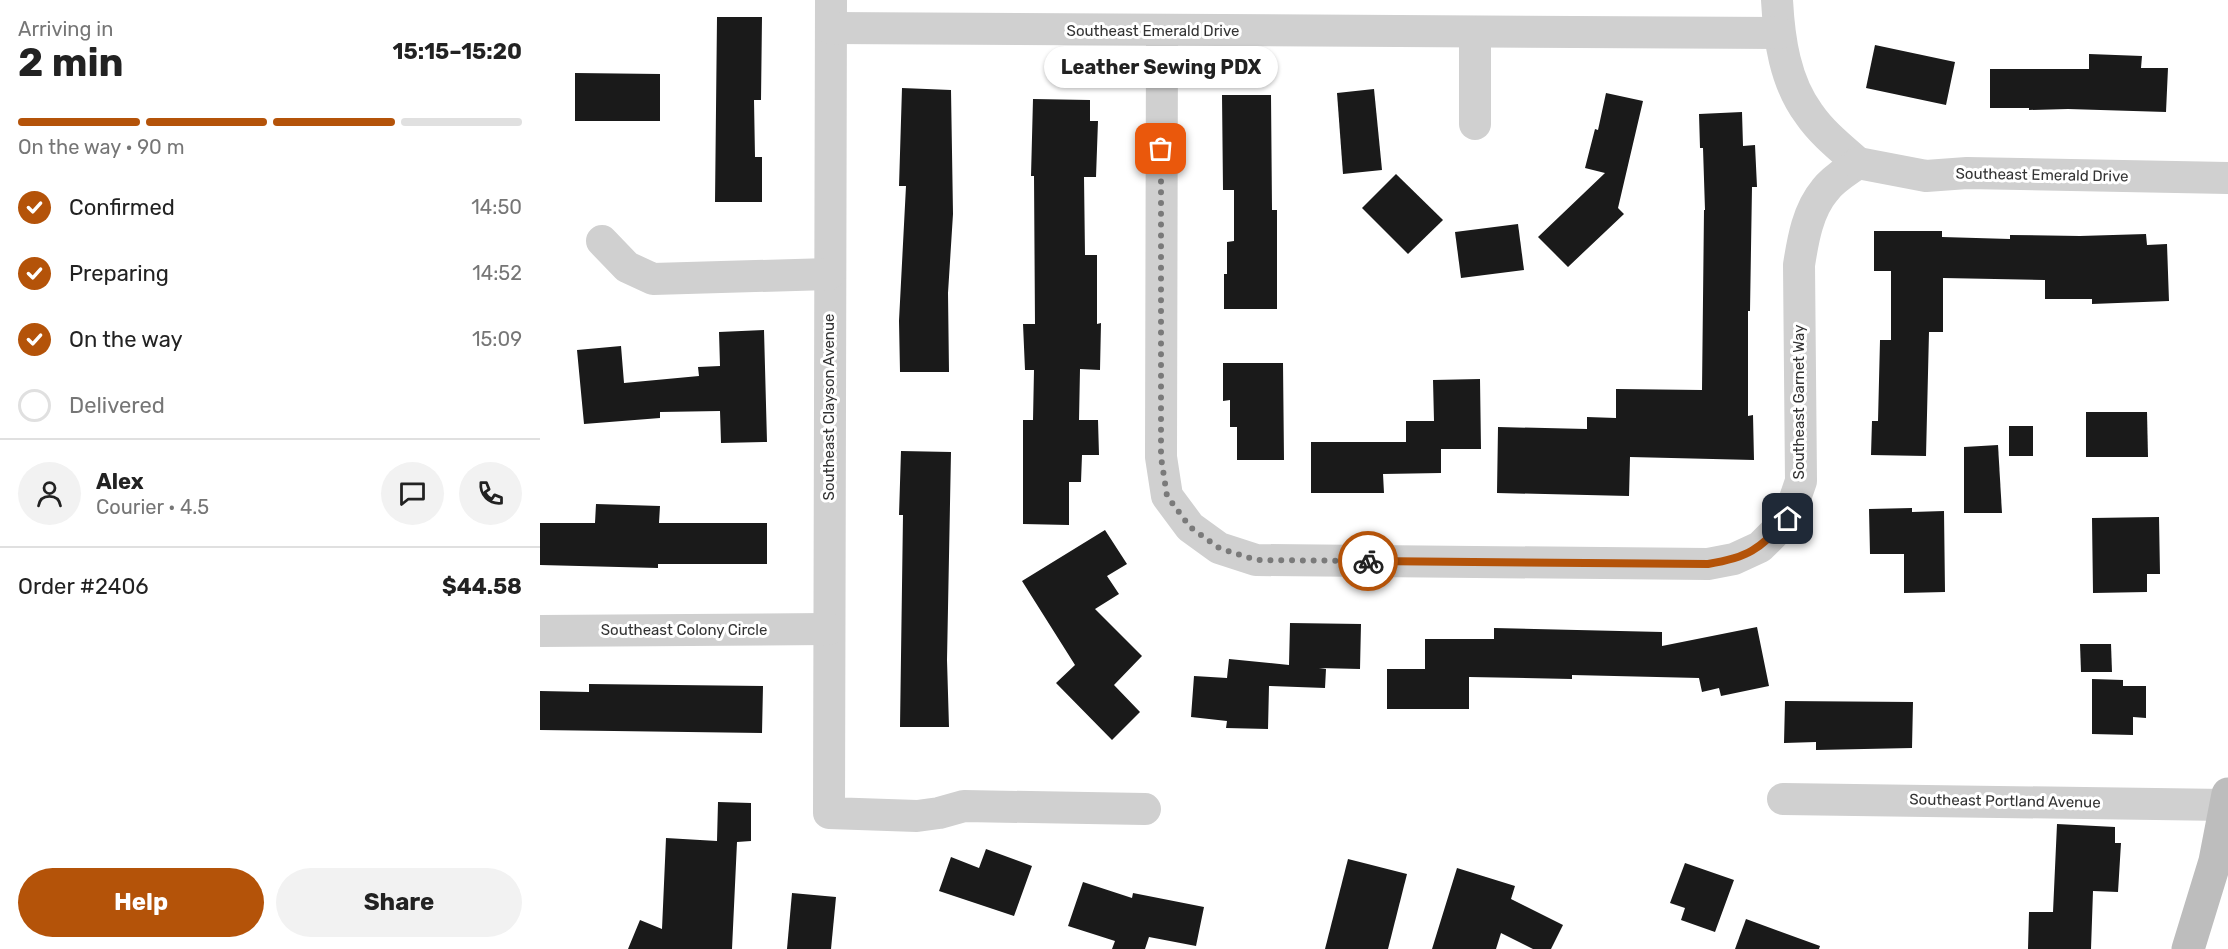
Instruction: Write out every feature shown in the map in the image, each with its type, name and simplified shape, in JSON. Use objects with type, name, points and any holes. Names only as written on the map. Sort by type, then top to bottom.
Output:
[{"type":"main road","points":[[2188,949],[2215,861],[2227,799]]},
{"type":"street","points":[[1778,0],[1779,33],[1790,80],[1808,113],[1828,136],[1858,163]]},
{"type":"street","name":"Southeast Emerald Drive","points":[[831,14],[1162,31],[1779,33]]},
{"type":"street","name":"Southeast Clayson Avenue","points":[[831,14],[829,813],[917,816],[964,806],[1145,809]]},
{"type":"street","name":"Southeast Garnet Way","points":[[1162,31],[1161,457],[1167,496],[1190,527],[1219,548],[1256,560],[1708,564],[1734,560],[1760,547],[1788,519],[1801,481],[1799,265],[1803,236],[1812,212],[1825,189],[1858,163]]},
{"type":"street","points":[[1475,32],[1475,124]]},
{"type":"street","name":"Southeast Emerald Drive","points":[[1858,163],[1926,176],[1967,173],[2228,178]]},
{"type":"street","points":[[602,241],[627,267],[653,279],[829,274]]},
{"type":"street","name":"Southeast Colony Circle","points":[[540,631],[828,629]]},
{"type":"street","name":"Southeast Portland Avenue","points":[[1783,799],[2227,799]]},
{"type":"building","points":[[717,17],[762,17],[761,100],[754,100],[755,157],[762,157],[762,202],[715,202]]},
{"type":"building","points":[[1875,45],[1955,62],[1946,105],[1866,88]]},
{"type":"building","points":[[2089,54],[2142,56],[2141,68],[2168,68],[2166,112],[1990,108],[1990,69],[2089,69]]},
{"type":"building","points":[[575,73],[660,74],[660,121],[575,121]]},
{"type":"building","points":[[902,88],[951,90],[953,214],[948,293],[949,372],[900,372],[899,321],[906,186],[899,186]]},
{"type":"building","points":[[1374,89],[1382,170],[1343,174],[1337,93]]},
{"type":"building","points":[[1606,93],[1643,101],[1618,208],[1624,214],[1568,267],[1538,237],[1605,173],[1585,168],[1595,129],[1598,130]]},
{"type":"building","points":[[1222,95],[1271,95],[1272,210],[1277,210],[1277,309],[1224,309],[1227,242],[1234,241],[1234,190],[1223,190]]},
{"type":"building","points":[[1033,99],[1090,100],[1090,121],[1098,121],[1096,177],[1084,177],[1085,255],[1097,255],[1097,324],[1101,323],[1100,370],[1080,369],[1079,420],[1098,420],[1099,455],[1082,455],[1081,482],[1069,482],[1069,525],[1023,524],[1023,420],[1033,420],[1034,370],[1025,370],[1023,324],[1035,324],[1034,176],[1031,176]]},
{"type":"building","points":[[1742,112],[1743,146],[1755,145],[1757,187],[1752,187],[1750,311],[1748,311],[1748,416],[1753,415],[1754,460],[1630,457],[1629,496],[1497,493],[1498,427],[1587,429],[1587,417],[1616,418],[1616,389],[1702,390],[1705,210],[1703,148],[1700,148],[1699,114]]},
{"type":"building","points":[[1396,174],[1443,220],[1408,254],[1362,208]]},
{"type":"building","points":[[1518,224],[1524,270],[1461,278],[1455,232]]},
{"type":"building","points":[[1874,231],[1942,231],[1942,237],[2010,239],[2010,235],[2146,234],[2147,245],[2167,244],[2169,301],[2092,304],[2092,299],[2045,299],[2045,280],[1943,278],[1943,332],[1929,332],[1926,456],[1871,455],[1872,421],[1878,421],[1880,340],[1891,340],[1891,271],[1874,271]]},
{"type":"building","points":[[764,330],[767,442],[721,443],[720,411],[660,412],[660,418],[584,424],[577,350],[621,346],[624,383],[699,376],[698,367],[720,366],[719,332]]},
{"type":"building","points":[[1223,363],[1283,363],[1284,460],[1237,460],[1237,427],[1230,427],[1230,400],[1223,401]]},
{"type":"building","points":[[1480,379],[1481,449],[1441,449],[1441,473],[1383,474],[1384,493],[1311,493],[1311,442],[1406,442],[1406,421],[1434,421],[1433,380]]},
{"type":"building","points":[[2086,412],[2147,412],[2148,457],[2086,457]]},
{"type":"building","points":[[2009,426],[2033,426],[2033,456],[2009,456]]},
{"type":"building","points":[[1998,445],[2002,513],[1964,513],[1964,447]]},
{"type":"building","points":[[901,451],[951,452],[947,660],[949,727],[900,727],[903,515],[899,515]]},
{"type":"building","points":[[596,504],[660,506],[659,523],[767,523],[767,564],[658,564],[658,568],[540,565],[540,523],[595,523]]},
{"type":"building","points":[[1912,508],[1912,512],[1944,511],[1945,592],[1904,593],[1904,554],[1870,554],[1869,509]]},
{"type":"building","points":[[2159,517],[2160,574],[2147,574],[2147,592],[2093,593],[2092,518]]},
{"type":"building","points":[[1105,530],[1127,564],[1107,576],[1119,594],[1095,609],[1142,656],[1114,685],[1140,712],[1112,740],[1056,683],[1075,665],[1022,581]]},
{"type":"building","points":[[1290,623],[1361,624],[1360,669],[1319,668],[1326,669],[1325,688],[1269,686],[1268,729],[1226,728],[1227,721],[1191,717],[1194,676],[1227,678],[1229,659],[1289,665]]},
{"type":"building","points":[[1757,627],[1769,686],[1721,696],[1719,688],[1702,692],[1699,678],[1572,675],[1572,679],[1469,677],[1469,709],[1387,709],[1387,669],[1425,669],[1425,639],[1494,639],[1494,628],[1662,632],[1662,646]]},
{"type":"building","points":[[2080,644],[2111,644],[2112,672],[2081,672]]},
{"type":"building","points":[[2092,679],[2123,680],[2123,686],[2146,686],[2146,718],[2133,717],[2133,735],[2092,734]]},
{"type":"building","points":[[589,684],[763,686],[762,733],[540,730],[540,691],[589,692]]},
{"type":"building","points":[[1785,701],[1913,702],[1912,748],[1816,750],[1816,742],[1784,743]]},
{"type":"building","points":[[718,802],[751,803],[751,841],[737,842],[732,949],[628,949],[640,920],[662,929],[666,838],[717,841]]},
{"type":"building","points":[[2057,824],[2115,827],[2115,843],[2121,843],[2118,892],[2093,891],[2091,949],[2028,949],[2029,912],[2053,912]]},
{"type":"building","points":[[986,849],[1032,866],[1014,916],[939,891],[951,857],[979,868]]},
{"type":"building","points":[[1348,859],[1407,874],[1388,949],[1325,949]]},
{"type":"building","points":[[1685,863],[1734,880],[1715,932],[1681,920],[1685,908],[1670,903]]},
{"type":"building","points":[[1457,868],[1515,886],[1511,899],[1563,925],[1551,949],[1533,949],[1501,933],[1496,949],[1432,949]]},
{"type":"building","points":[[1083,882],[1132,898],[1133,893],[1204,907],[1196,946],[1149,937],[1145,949],[1112,949],[1115,941],[1068,926]]},
{"type":"building","points":[[792,893],[836,897],[831,949],[787,949]]},
{"type":"building","points":[[1746,919],[1820,946],[1819,949],[1735,949]]},
{"type":"way so far","points":[[1161,149],[1161,457],[1167,496],[1190,527],[1219,548],[1256,560],[1368,561]]},
{"type":"place","name":"Leather Sewing PDX","points":[[1161,149]]},
{"type":"route","points":[[1368,561],[1708,564],[1734,560],[1760,547],[1788,519]]}]
